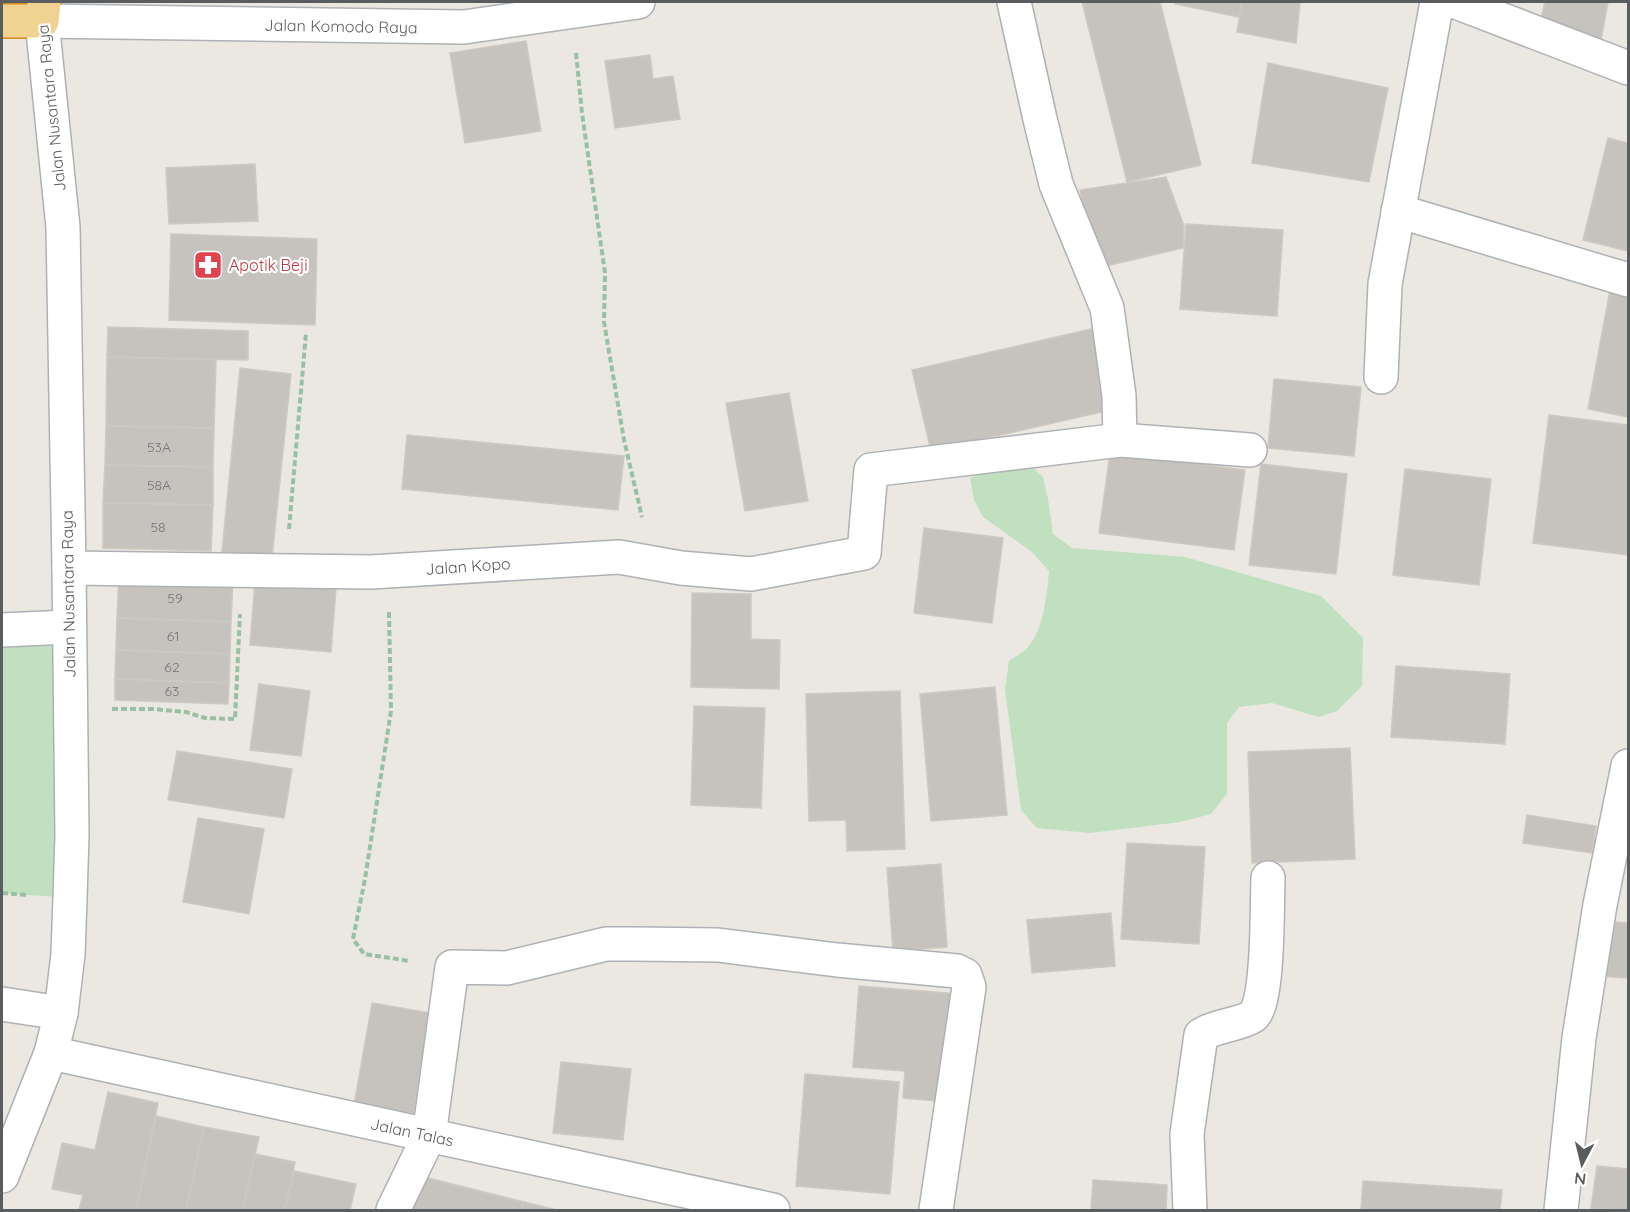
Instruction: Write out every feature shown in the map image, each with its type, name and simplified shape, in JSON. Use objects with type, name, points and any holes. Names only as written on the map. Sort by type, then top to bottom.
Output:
[{"type":"highway","points":[[2,21],[43,11]]},
{"type":"street","name":"Jalan Komodo Raya","points":[[43,11],[463,14],[572,10],[638,2]]},
{"type":"street","points":[[1014,2],[1056,184],[1107,308],[1119,396],[1120,440],[1250,450]]},
{"type":"street","points":[[1381,377],[1385,284],[1437,2]]},
{"type":"street","points":[[1456,2],[1526,15],[1592,56],[1629,68]]},
{"type":"street","name":"Jalan Nusantara Raya","points":[[2,1176],[51,1053],[61,1013],[68,954],[70,898],[72,835],[63,227],[43,11]]},
{"type":"street","points":[[1398,211],[1629,280]]},
{"type":"street","name":"Jalan Kopo","points":[[69,568],[289,572],[388,571],[619,557],[681,568],[751,574],[864,553],[871,470],[1120,440]]},
{"type":"street","points":[[2,630],[68,627]]},
{"type":"street","points":[[1561,1210],[1579,1038],[1600,905],[1626,786]]},
{"type":"street","points":[[1191,1210],[1187,1134],[1201,1035],[1214,1027],[1238,1022],[1254,1015],[1260,1006],[1264,980],[1268,878]]},
{"type":"street","points":[[393,1210],[429,1136],[452,968],[507,968],[606,944],[634,944],[718,945],[837,960],[957,971],[965,975],[969,987],[936,1210]]},
{"type":"street","points":[[2,1004],[61,1013]]},
{"type":"street","name":"Jalan Talas","points":[[51,1053],[762,1209]]},
{"type":"path","points":[[572,10],[582,113],[605,273],[604,322],[624,440],[652,563]]},
{"type":"path","points":[[289,572],[290,525],[306,333]]},
{"type":"path","points":[[70,709],[153,709],[186,712],[205,718],[235,719],[242,571]]},
{"type":"path","points":[[388,571],[391,711],[366,879],[353,939],[364,954],[452,968]]},
{"type":"green space","points":[[1032,467],[1043,477],[1053,534],[1072,548],[1185,557],[1321,596],[1363,638],[1362,686],[1337,711],[1319,717],[1272,703],[1239,707],[1227,723],[1227,794],[1211,814],[1180,822],[1090,833],[1037,828],[1021,810],[1005,689],[1009,661],[1026,649],[1038,631],[1044,611],[1049,571],[1032,552],[983,517],[974,500],[970,478],[993,469]]},
{"type":"green space","points":[[68,627],[70,898],[2,893],[2,630]]},
{"type":"building","points":[[1082,2],[1160,2],[1201,165],[1127,182]]},
{"type":"building","points":[[1175,2],[1242,2],[1239,17],[1175,4]]},
{"type":"building","points":[[1242,2],[1300,2],[1296,43],[1237,32]]},
{"type":"building","points":[[1545,2],[1608,2],[1601,40],[1539,28]]},
{"type":"building","points":[[526,41],[541,131],[465,143],[450,53]]},
{"type":"building","points":[[650,55],[653,79],[673,76],[680,119],[615,128],[605,61]]},
{"type":"building","points":[[1268,63],[1388,88],[1369,182],[1252,163]]},
{"type":"building","points":[[1608,138],[1628,143],[1628,251],[1583,240]]},
{"type":"building","points":[[255,164],[258,221],[169,224],[166,168]]},
{"type":"building","points":[[1166,177],[1184,226],[1183,248],[1097,268],[1080,190]]},
{"type":"building","points":[[1186,224],[1283,230],[1277,316],[1180,309]]},
{"type":"building","points":[[171,234],[317,239],[315,325],[169,320]]},
{"type":"building","points":[[1610,290],[1628,294],[1628,417],[1588,409]]},
{"type":"building","points":[[108,327],[248,331],[248,360],[107,357]]},
{"type":"building","points":[[1100,327],[1119,408],[931,451],[912,370]]},
{"type":"building","points":[[107,357],[216,360],[214,428],[106,426]]},
{"type":"building","points":[[240,368],[291,374],[271,567],[221,562]]},
{"type":"building","points":[[1274,379],[1361,387],[1354,456],[1268,448]]},
{"type":"building","points":[[789,393],[808,501],[745,511],[726,403]]},
{"type":"building","points":[[1549,415],[1628,425],[1628,555],[1533,543]]},
{"type":"building","points":[[106,426],[214,428],[213,467],[105,465]]},
{"type":"building","points":[[407,435],[624,456],[618,510],[402,489]]},
{"type":"building","points":[[1110,453],[1245,470],[1234,550],[1099,533]]},
{"type":"building","points":[[1261,464],[1347,474],[1336,574],[1249,565]]},
{"type":"building","points":[[105,465],[213,467],[213,505],[103,503]]},
{"type":"building","points":[[1405,469],[1491,479],[1479,585],[1393,575]]},
{"type":"building","points":[[103,503],[213,505],[211,551],[103,548]]},
{"type":"building","points":[[924,528],[1003,538],[992,623],[914,613]]},
{"type":"building","points":[[119,574],[233,578],[231,622],[117,618]]},
{"type":"building","points":[[255,581],[336,588],[331,652],[250,645]]},
{"type":"building","points":[[692,593],[751,594],[751,639],[780,640],[779,689],[691,687]]},
{"type":"building","points":[[117,618],[231,622],[230,654],[116,650]]},
{"type":"building","points":[[116,650],[230,654],[229,683],[115,679]]},
{"type":"building","points":[[1396,666],[1510,674],[1505,744],[1391,737]]},
{"type":"building","points":[[115,679],[229,683],[228,704],[115,700]]},
{"type":"building","points":[[259,684],[310,691],[301,756],[250,750]]},
{"type":"building","points":[[995,687],[1007,815],[931,821],[920,694]]},
{"type":"building","points":[[900,691],[905,849],[847,851],[846,820],[809,821],[806,694]]},
{"type":"building","points":[[694,706],[765,708],[761,808],[691,805]]},
{"type":"building","points":[[1350,748],[1355,859],[1252,863],[1248,752]]},
{"type":"building","points":[[177,751],[292,769],[284,818],[168,800]]},
{"type":"building","points":[[1527,815],[1596,826],[1592,853],[1523,843]]},
{"type":"building","points":[[198,818],[264,829],[249,914],[183,902]]},
{"type":"building","points":[[1127,843],[1205,847],[1199,944],[1121,939]]},
{"type":"building","points":[[941,864],[947,947],[893,951],[887,868]]},
{"type":"building","points":[[1111,913],[1115,966],[1032,973],[1027,920]]},
{"type":"building","points":[[1601,921],[1628,923],[1628,978],[1597,976]]},
{"type":"building","points":[[859,986],[959,994],[949,1102],[903,1098],[905,1071],[853,1067]]},
{"type":"building","points":[[372,1003],[430,1013],[412,1121],[353,1111]]},
{"type":"building","points":[[561,1062],[631,1069],[623,1140],[553,1133]]},
{"type":"building","points":[[805,1074],[899,1082],[890,1194],[796,1186]]},
{"type":"building","points":[[108,1092],[158,1103],[136,1210],[79,1210],[83,1195],[52,1189],[62,1143],[95,1150]]},
{"type":"building","points":[[156,1116],[204,1127],[186,1210],[136,1210]]},
{"type":"building","points":[[204,1127],[259,1137],[243,1210],[186,1210]]},
{"type":"building","points":[[255,1154],[295,1162],[285,1210],[243,1210]]},
{"type":"building","points":[[1597,1166],[1628,1169],[1628,1210],[1591,1208]]},
{"type":"building","points":[[294,1171],[356,1184],[350,1210],[285,1210]]},
{"type":"building","points":[[420,1176],[524,1202],[521,1210],[411,1210]]},
{"type":"building","points":[[1093,1180],[1167,1185],[1166,1210],[1091,1210]]},
{"type":"building","points":[[1363,1181],[1502,1190],[1500,1210],[1361,1210]]},
{"type":"building","points":[[524,1202],[557,1210],[521,1210]]},
{"type":"place","name":"Apotik Beji","points":[[208,265]]}]
